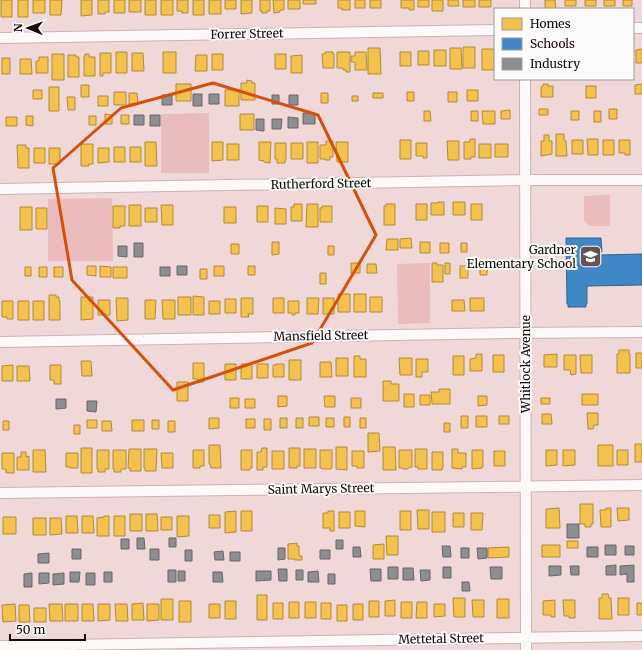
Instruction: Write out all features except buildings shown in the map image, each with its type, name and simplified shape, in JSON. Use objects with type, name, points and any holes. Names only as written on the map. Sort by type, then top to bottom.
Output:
[{"type":"street","name":"Forrer Street","points":[[0,38],[494,30]]},
{"type":"street","name":"Whitlock Avenue","points":[[525,80],[526,650]]},
{"type":"street","name":"Rutherford Street","points":[[0,189],[526,180],[642,180]]},
{"type":"street","name":"Mansfield Street","points":[[0,342],[642,332]]},
{"type":"street","name":"Saint Marys Street","points":[[0,493],[642,485]]},
{"type":"street","name":"Mettetal Street","points":[[0,646],[642,636]]},
{"type":"highlighted area","points":[[213,83],[318,115],[376,235],[312,343],[173,390],[72,280],[53,168],[121,108]]},
{"type":"shaded area","points":[[209,113],[209,173],[161,173],[161,114]]},
{"type":"shaded area","points":[[610,195],[610,226],[590,226],[584,221],[584,196]]},
{"type":"shaded area","points":[[112,198],[113,261],[48,261],[48,199]]},
{"type":"shaded area","points":[[430,263],[430,323],[398,324],[397,264]]},
{"type":"place","name":"Gardner Elementary School","points":[[591,257]]}]
